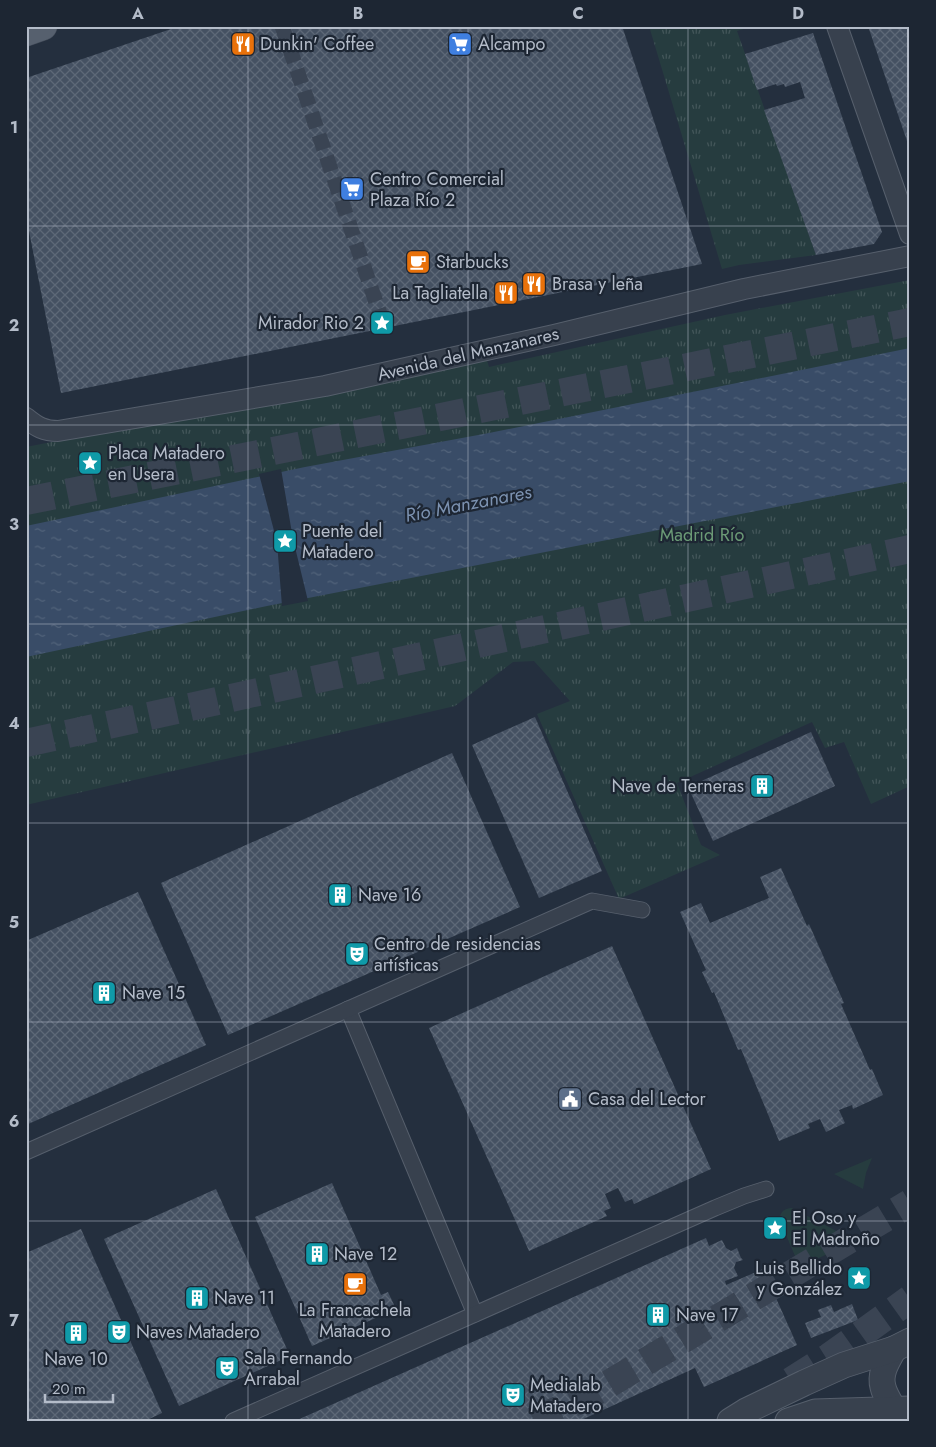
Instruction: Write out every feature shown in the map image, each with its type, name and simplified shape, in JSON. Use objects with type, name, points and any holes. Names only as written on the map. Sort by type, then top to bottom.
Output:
[{"type":"main road","points":[[26,32],[43,26]]},
{"type":"street","points":[[837,26],[910,234]]},
{"type":"street","name":"Avenida del Manzanares","points":[[26,418],[36,426],[46,430],[58,430],[325,386],[554,335],[744,289],[910,256]]},
{"type":"street","points":[[26,1152],[592,901],[642,910]]},
{"type":"street","points":[[348,1009],[475,1314]]},
{"type":"street","points":[[233,1421],[722,1205],[766,1189]]},
{"type":"street","points":[[901,1413],[883,1387],[884,1368],[902,1345]]},
{"type":"street","points":[[730,1421],[746,1411],[844,1365],[902,1345]]},
{"type":"street","points":[[788,1421],[816,1412],[901,1413]]},
{"type":"green space","points":[[649,26],[753,26],[737,31],[816,255],[722,269]]},
{"type":"green space","name":"Madrid Río","points":[[910,280],[910,786],[871,804],[844,742],[825,748],[812,722],[677,783],[701,845],[720,855],[619,899],[537,714],[570,701],[534,661],[513,662],[455,706],[26,805],[26,447],[486,357],[489,367],[725,315]]},
{"type":"green space","points":[[872,1158],[866,1173],[863,1189],[834,1174]]},
{"type":"green space","points":[[792,1208],[852,1239],[850,1244],[803,1265],[798,1263],[780,1217],[784,1210]]},
{"type":"water","name":"Río Manzanares","points":[[910,348],[910,481],[267,606],[26,657],[26,526],[305,467],[489,433]]},
{"type":"pier","name":"Puente del Matadero","points":[[281,469],[293,539],[308,601],[282,606],[277,542],[259,474]]},
{"type":"building","name":"Centro Comercial Plaza Río 2","points":[[180,26],[622,26],[702,264],[61,393],[26,216],[26,78]]},
{"type":"building","points":[[868,26],[910,26],[910,147],[909,147]]},
{"type":"building","points":[[813,33],[882,232],[874,244],[816,255],[764,110],[805,98],[800,82],[785,87],[784,84],[777,86],[776,84],[757,90],[745,54]]},
{"type":"building","points":[[535,717],[602,871],[539,898],[472,745]]},
{"type":"building","name":"Nave de Terneras","points":[[811,732],[835,786],[713,841],[688,787]]},
{"type":"building","name":"Nave 16","points":[[452,753],[520,907],[228,1035],[161,883]]},
{"type":"building","points":[[781,868],[807,926],[809,924],[844,1003],[841,1004],[883,1095],[853,1109],[852,1105],[839,1110],[845,1123],[826,1132],[820,1119],[808,1124],[810,1128],[779,1141],[741,1049],[738,1050],[714,992],[712,993],[702,972],[706,970],[680,912],[701,903],[710,923],[769,898],[760,877]]},
{"type":"building","name":"Nave 15","points":[[138,892],[206,1045],[26,1125],[26,941]]},
{"type":"building","name":"Casa del Lector","points":[[612,946],[711,1169],[634,1204],[632,1199],[625,1202],[618,1188],[605,1194],[611,1208],[604,1211],[607,1216],[529,1251],[429,1028]]},
{"type":"building","name":"Nave 12","points":[[332,1183],[381,1295],[388,1292],[396,1309],[312,1346],[255,1217]]},
{"type":"building","name":"Nave 11","points":[[216,1189],[290,1356],[179,1406],[104,1239]]},
{"type":"building","name":"Nave 10","points":[[81,1229],[162,1413],[145,1421],[26,1421],[26,1253]]},
{"type":"building","name":"Nave 17","points":[[706,1238],[709,1246],[722,1240],[726,1248],[731,1251],[737,1248],[743,1260],[736,1262],[734,1268],[738,1276],[725,1281],[726,1285],[763,1269],[797,1345],[704,1387],[695,1368],[579,1421],[295,1421]]},
{"type":"building","points":[[852,1304],[858,1320],[811,1338],[805,1323],[821,1317],[818,1310],[831,1305],[834,1312]]},
{"type":"tunnel","points":[[282,26],[381,317]]},
{"type":"tunnel","points":[[26,501],[910,322]]},
{"type":"tunnel","points":[[26,743],[910,549]]},
{"type":"tunnel","points":[[534,1421],[592,1394],[910,1203]]},
{"type":"tunnel","points":[[791,1381],[829,1357],[910,1299]]},
{"type":"place","name":"Dunkin' Coffee","points":[[243,44]]},
{"type":"place","name":"Alcampo","points":[[460,44]]},
{"type":"place","name":"Centro Comercial Plaza Río 2","points":[[352,189]]},
{"type":"place","name":"Starbucks","points":[[418,262]]},
{"type":"place","name":"Brasa y leña","points":[[534,284]]},
{"type":"place","name":"La Tagliatella","points":[[506,293]]},
{"type":"place","name":"Mirador Rio 2","points":[[382,323]]},
{"type":"place","name":"Placa Matadero en Usera","points":[[90,463]]},
{"type":"place","name":"Puente del Matadero","points":[[285,541]]},
{"type":"place","name":"Nave de Terneras","points":[[762,786]]},
{"type":"place","name":"Nave 16","points":[[340,895]]},
{"type":"place","name":"Centro de residencias artísticas","points":[[357,954]]},
{"type":"place","name":"Nave 15","points":[[104,993]]},
{"type":"place","name":"Casa del Lector","points":[[570,1099]]},
{"type":"place","name":"El Oso y El Madroño","points":[[775,1228]]},
{"type":"place","name":"Nave 12","points":[[317,1254]]},
{"type":"place","name":"Luis Bellido y González","points":[[859,1278]]},
{"type":"place","name":"La Francachela Matadero","points":[[355,1284]]},
{"type":"place","name":"Nave 11","points":[[197,1298]]},
{"type":"place","name":"Nave 17","points":[[658,1315]]},
{"type":"place","name":"Naves Matadero","points":[[119,1332]]},
{"type":"place","name":"Nave 10","points":[[76,1333]]},
{"type":"place","name":"Sala Fernando Arrabal","points":[[227,1368]]},
{"type":"place","name":"Medialab Matadero","points":[[513,1395]]}]
